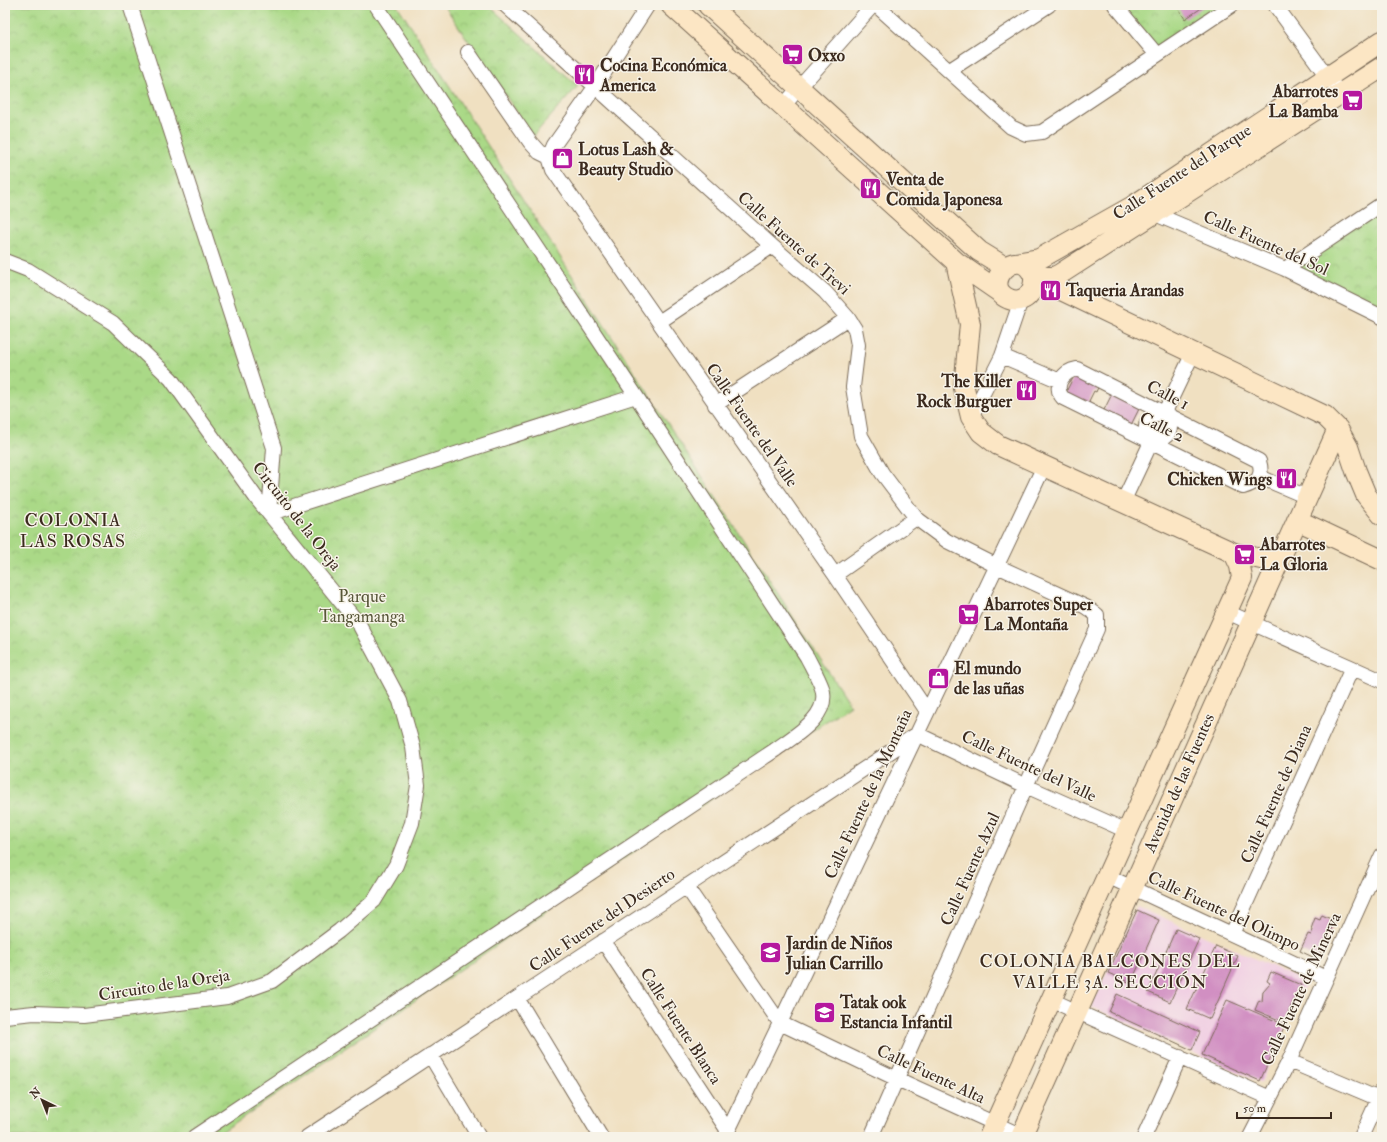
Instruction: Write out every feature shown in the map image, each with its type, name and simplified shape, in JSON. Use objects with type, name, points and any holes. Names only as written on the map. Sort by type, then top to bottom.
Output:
[{"type":"street","points":[[130,5],[274,448],[269,514],[636,396]]},
{"type":"street","points":[[194,1137],[775,750],[810,724],[822,706],[822,689],[807,657],[636,396],[376,5]]},
{"type":"street","name":"Calle Fuente de Trevi","points":[[505,5],[825,292],[848,318],[855,329],[858,345],[853,387],[861,436],[882,473],[916,518],[947,541],[1086,607],[1097,615]]},
{"type":"street","points":[[468,52],[530,142],[539,152],[549,157],[554,145],[595,87],[648,5]]},
{"type":"street","points":[[671,5],[956,262],[1001,293],[1010,299],[1021,300],[1033,289],[1034,278],[1029,268],[1020,263],[1010,265],[998,276],[1001,293]]},
{"type":"street","points":[[708,5],[979,251],[1010,265]]},
{"type":"street","points":[[782,106],[873,5]]},
{"type":"street","points":[[876,5],[1012,127],[1026,134],[1042,132],[1232,5]]},
{"type":"street","points":[[950,70],[1049,5]]},
{"type":"street","points":[[1115,5],[1157,55]]},
{"type":"street","points":[[1275,5],[1340,94]]},
{"type":"street","name":"Calle Fuente del Parque","points":[[1010,265],[1039,259],[1133,206],[1327,76],[1382,41]]},
{"type":"street","name":"Calle Fuente del Parque","points":[[1034,278],[1054,277],[1067,270],[1382,67]]},
{"type":"street","name":"Calle Fuente del Valle","points":[[549,157],[553,170],[715,405],[835,575],[927,711]]},
{"type":"street","points":[[1285,268],[1382,204]]},
{"type":"street","name":"Calle Fuente del Sol","points":[[1133,206],[1285,268],[1382,318]]},
{"type":"street","points":[[659,322],[772,246]]},
{"type":"street","name":"Circuito de la Oreja","points":[[5,261],[28,270],[113,323],[171,379],[269,514],[359,624],[400,701],[413,747],[418,785],[412,823],[396,865],[374,901],[339,931],[272,981],[227,997],[84,1016],[34,1013],[5,1016]]},
{"type":"street","points":[[956,262],[970,324],[964,388],[970,417],[981,432],[998,445],[1234,553],[1261,559],[1281,555]]},
{"type":"street","points":[[1067,270],[1061,279],[1063,286],[1078,298]]},
{"type":"street","points":[[1034,278],[1325,416],[1338,429],[1348,447],[1366,495],[1382,515]]},
{"type":"street","points":[[970,417],[1002,356],[1021,300]]},
{"type":"street","points":[[715,405],[848,318]]},
{"type":"street","points":[[1123,502],[1152,440],[1148,432],[1147,424],[1155,416],[1164,415],[1193,353]]},
{"type":"street","points":[[1002,356],[1060,381]]},
{"type":"street","name":"Calle 1","points":[[1060,381],[1070,370],[1077,369],[1164,415],[1259,461],[1262,469],[1260,477]]},
{"type":"street","name":"Calle 2","points":[[1060,381],[1058,388],[1063,398],[1152,440],[1243,487],[1254,484],[1260,477]]},
{"type":"street","name":"Avenida de las Fuentes","points":[[1022,1136],[1338,429]]},
{"type":"street","name":"Calle Fuente de la Montaña","points":[[726,1134],[1044,466]]},
{"type":"street","points":[[1260,477],[1307,497]]},
{"type":"street","points":[[835,575],[916,518]]},
{"type":"street","points":[[1297,520],[1382,560]]},
{"type":"street","name":"Avenida de las Fuentes","points":[[992,1130],[1242,578],[1240,566],[1234,553]]},
{"type":"street","points":[[1227,612],[1382,682]]},
{"type":"street","name":"Calle Fuente Azul","points":[[872,1137],[1026,786],[1097,629],[1097,615]]},
{"type":"street","name":"Calle Fuente de Diana","points":[[1232,934],[1352,668]]},
{"type":"street","name":"Calle Fuente del Valle","points":[[917,734],[1026,786],[1127,831]]},
{"type":"street","name":"Calle Fuente del Desierto","points":[[307,1137],[917,734]]},
{"type":"street","name":"Calle Fuente de Minerva","points":[[1250,1137],[1289,1061],[1382,856]]},
{"type":"street","name":"Calle Fuente del Olimpo","points":[[1107,876],[1326,978]]},
{"type":"street","name":"Calle Fuente Alta","points":[[686,886],[780,1023],[897,1079],[992,1130],[1022,1136]]},
{"type":"street","name":"Calle Fuente Blanca","points":[[603,942],[726,1134]]},
{"type":"street","points":[[517,998],[601,1137]]},
{"type":"street","points":[[1051,1000],[1270,1098]]},
{"type":"street","points":[[430,1055],[479,1137]]},
{"type":"street","points":[[1144,1137],[1180,1058]]},
{"type":"street","points":[[1289,1061],[1380,1095],[1360,1137]]},
{"type":"shaded area","points":[[1137,906],[1307,982],[1261,1083],[1091,1007]]},
{"type":"green space","name":"Parque Tangamanga","points":[[5,5],[397,5],[850,705],[214,1137],[5,1137]]},
{"type":"green space","points":[[444,5],[488,5],[578,86],[533,136]]},
{"type":"green space","points":[[1115,5],[1232,5],[1157,55]]},
{"type":"green space","points":[[1382,204],[1382,317],[1285,269]]},
{"type":"building","points":[[1176,5],[1206,5],[1185,19]]},
{"type":"building","points":[[1075,374],[1099,385],[1089,401],[1088,407],[1064,396]]},
{"type":"building","points":[[1113,392],[1141,405],[1130,427],[1102,414]]},
{"type":"building","points":[[1137,910],[1159,920],[1131,983],[1108,973]]},
{"type":"building","points":[[1322,915],[1335,921],[1317,959],[1300,951],[1308,934],[1311,935],[1313,930],[1311,929],[1315,918],[1320,920]]},
{"type":"building","points":[[1176,929],[1199,939],[1170,1002],[1148,992]]},
{"type":"building","points":[[1216,946],[1238,956],[1210,1019],[1187,1009]]},
{"type":"building","points":[[1271,972],[1301,985],[1284,1022],[1255,1010],[1259,1000],[1262,1002],[1263,991],[1270,983],[1267,981]]},
{"type":"building","points":[[1117,994],[1200,1032],[1192,1050],[1109,1012]]},
{"type":"building","points":[[1227,1000],[1285,1025],[1260,1081],[1202,1055]]},
{"type":"place","name":"Oxxo","points":[[792,55]]},
{"type":"place","name":"Cocina Económica America","points":[[584,75]]},
{"type":"place","name":"Abarrotes La Bamba","points":[[1353,101]]},
{"type":"place","name":"Lotus Lash & Beauty Studio","points":[[562,159]]},
{"type":"place","name":"Venta de Comida Japonesa","points":[[871,189]]},
{"type":"place","name":"Taqueria Arandas","points":[[1051,290]]},
{"type":"place","name":"The Killer Rock Burguer","points":[[1027,391]]},
{"type":"place","name":"Chicken Wings","points":[[1287,479]]},
{"type":"place","name":"Abarrotes La Gloria","points":[[1244,554]]},
{"type":"place","name":"Abarrotes Super La Montaña","points":[[969,614]]},
{"type":"place","name":"El mundo de las uñas","points":[[939,678]]},
{"type":"place","name":"Jardin de Niños Julian Carrillo","points":[[771,953]]},
{"type":"place","name":"Tatak ook Estancia Infantil","points":[[824,1012]]},
{"type":"district","name":"COLONIA LAS ROSAS","points":[[73,530]]},
{"type":"district","name":"COLONIA BALCONES DEL VALLE 3A. SECCIÓN","points":[[1110,971]]}]
